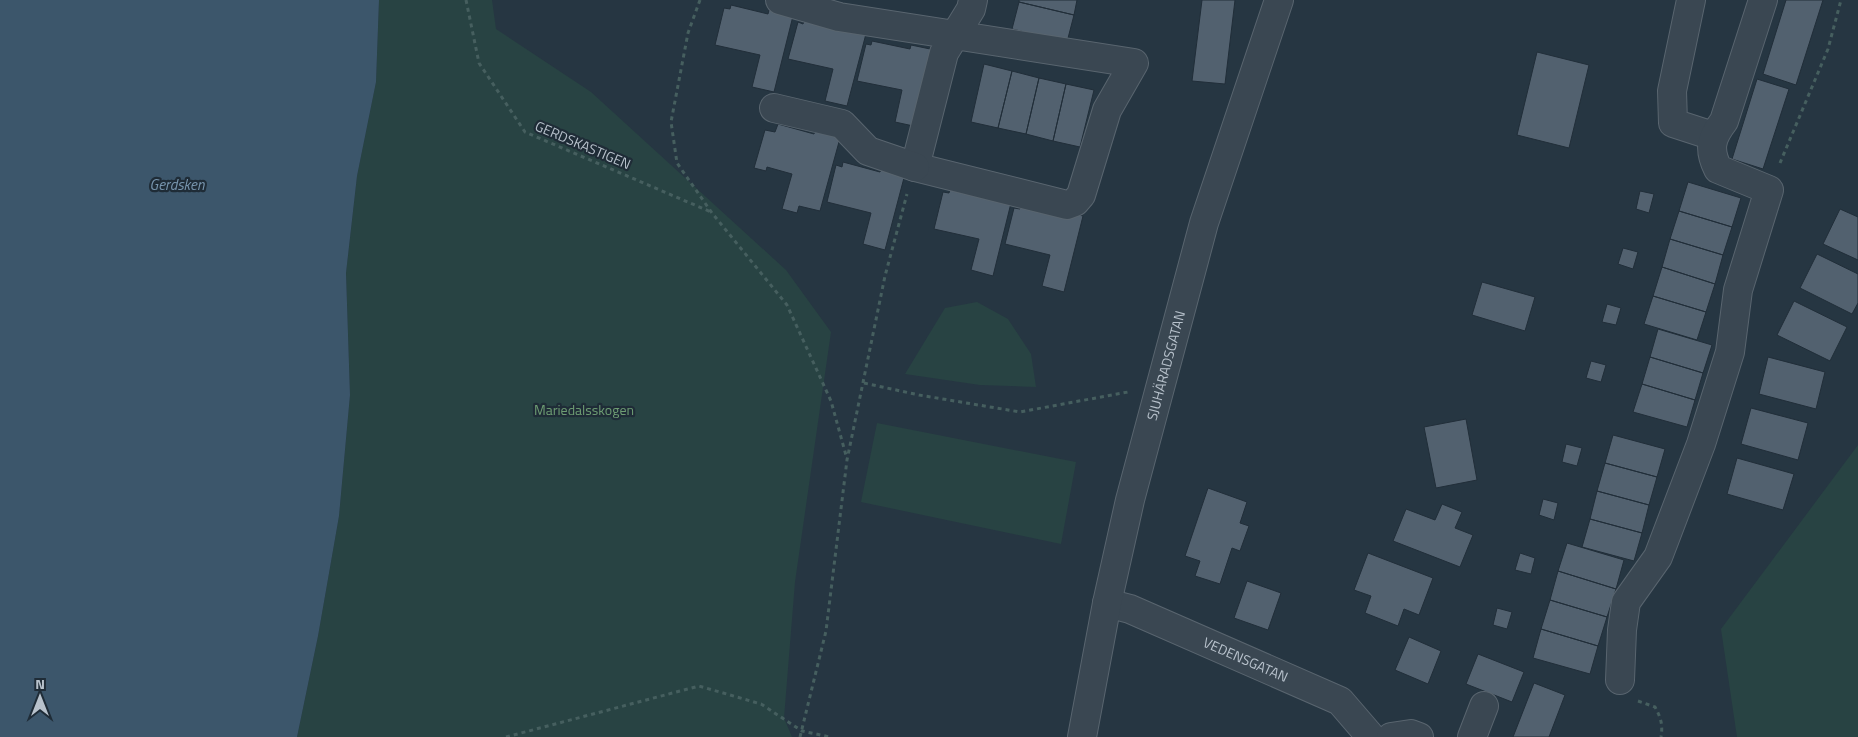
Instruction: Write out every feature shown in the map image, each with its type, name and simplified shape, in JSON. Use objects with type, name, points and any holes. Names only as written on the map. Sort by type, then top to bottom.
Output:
[{"type":"street","points":[[774,108],[842,124],[868,151],[915,167],[1067,204],[1075,202],[1081,195],[1107,110],[1134,63],[839,17],[780,0]]},
{"type":"street","points":[[915,167],[944,53],[971,9],[973,0]]},
{"type":"street","name":"SJUHÄRADSGATAN","points":[[1082,737],[1107,603],[1130,500],[1204,223],[1279,0]]},
{"type":"street","points":[[1691,0],[1672,91],[1673,123],[1713,136]]},
{"type":"street","points":[[1620,680],[1622,630],[1626,602],[1658,557],[1701,444],[1730,352],[1738,290],[1769,190],[1718,169],[1713,159],[1713,136],[1724,121],[1763,0]]},
{"type":"street","name":"VEDENSGATAN","points":[[1107,603],[1130,609],[1340,702],[1371,737]]},
{"type":"street","points":[[1472,737],[1484,706]]},
{"type":"street","points":[[1391,737],[1411,734],[1419,737]]},
{"type":"path","name":"GERDSKASTIGEN","points":[[466,0],[479,63],[525,132],[712,213]]},
{"type":"path","points":[[700,0],[688,33],[671,122],[677,163],[712,213],[787,305],[831,401],[847,460]]},
{"type":"path","points":[[1769,190],[1828,49],[1841,0]]},
{"type":"path","points":[[800,737],[826,631],[847,460],[885,276],[915,167]]},
{"type":"path","points":[[864,383],[1020,412],[1161,386]]},
{"type":"path","points":[[1620,680],[1635,700],[1656,707],[1661,719],[1661,737]]},
{"type":"path","points":[[506,737],[699,686],[761,704],[802,731],[830,737]]},
{"type":"green space","name":"Mariedalsskogen","points":[[379,0],[492,0],[496,29],[591,92],[786,270],[831,332],[795,582],[784,718],[792,737],[297,737],[318,636],[339,516],[350,395],[346,273],[357,176],[376,82]]},
{"type":"green space","points":[[977,302],[1008,319],[1031,354],[1036,387],[980,385],[905,374],[945,308]]},
{"type":"green space","points":[[877,423],[1076,462],[1061,544],[861,502]]},
{"type":"green space","points":[[1858,445],[1858,737],[1737,737],[1721,629]]},
{"type":"water","name":"Gerdsken","points":[[0,0],[379,0],[376,82],[357,176],[346,273],[350,395],[339,516],[318,636],[297,737],[0,737]]},
{"type":"building","points":[[1019,0],[1077,0],[1074,15],[1019,2]]},
{"type":"building","points":[[1202,0],[1235,0],[1225,84],[1192,81]]},
{"type":"building","points":[[1786,0],[1823,0],[1796,85],[1763,74]]},
{"type":"building","points":[[1019,2],[1074,15],[1067,42],[1012,29]]},
{"type":"building","points":[[731,5],[768,14],[769,10],[793,16],[774,92],[752,87],[760,55],[715,45],[724,8],[730,9]]},
{"type":"building","points":[[805,19],[867,30],[847,106],[825,101],[833,69],[788,59],[798,22],[803,24]]},
{"type":"building","points":[[872,41],[910,49],[911,45],[935,50],[918,127],[895,122],[902,90],[857,81],[866,44],[871,45]]},
{"type":"building","points":[[1537,52],[1589,65],[1569,148],[1517,135]]},
{"type":"building","points":[[984,64],[1012,71],[998,128],[971,122]]},
{"type":"building","points":[[1012,71],[1039,78],[1026,134],[998,128]]},
{"type":"building","points":[[1039,78],[1066,84],[1053,141],[1026,134]]},
{"type":"building","points":[[1757,79],[1789,89],[1763,169],[1732,159]]},
{"type":"building","points":[[1066,84],[1094,90],[1080,147],[1053,141]]},
{"type":"building","points":[[778,124],[814,134],[817,125],[842,131],[820,211],[799,206],[797,213],[782,209],[792,174],[767,167],[766,171],[754,168],[765,130],[775,132]]},
{"type":"building","points":[[843,162],[880,172],[882,168],[905,174],[885,250],[863,244],[871,213],[827,202],[836,165],[842,167]]},
{"type":"building","points":[[1688,182],[1741,198],[1732,227],[1679,211]]},
{"type":"building","points":[[950,189],[1012,199],[993,276],[971,270],[979,239],[934,229],[943,192],[949,193]]},
{"type":"building","points":[[1640,191],[1654,194],[1649,213],[1636,209]]},
{"type":"building","points":[[1021,205],[1060,210],[1083,216],[1064,292],[1042,286],[1050,255],[1005,244],[1014,208],[1020,209]]},
{"type":"building","points":[[1840,209],[1858,217],[1858,260],[1823,244]]},
{"type":"building","points":[[1679,211],[1732,227],[1723,255],[1670,239]]},
{"type":"building","points":[[1670,239],[1723,255],[1715,284],[1662,267]]},
{"type":"building","points":[[1623,248],[1638,252],[1633,269],[1618,264]]},
{"type":"building","points":[[1817,254],[1858,274],[1858,303],[1852,314],[1800,288]]},
{"type":"building","points":[[1662,267],[1715,284],[1706,312],[1653,296]]},
{"type":"building","points":[[1482,282],[1535,297],[1525,331],[1472,315]]},
{"type":"building","points":[[1653,296],[1706,312],[1697,340],[1644,324]]},
{"type":"building","points":[[1794,301],[1847,327],[1830,361],[1777,335]]},
{"type":"building","points":[[1607,304],[1621,308],[1616,325],[1602,322]]},
{"type":"building","points":[[1658,329],[1712,345],[1703,373],[1650,357]]},
{"type":"building","points":[[1650,357],[1703,373],[1695,400],[1642,384]]},
{"type":"building","points":[[1768,357],[1825,372],[1816,409],[1759,394]]},
{"type":"building","points":[[1591,361],[1606,365],[1601,382],[1586,378]]},
{"type":"building","points":[[1642,384],[1695,400],[1687,427],[1633,412]]},
{"type":"building","points":[[1751,408],[1808,423],[1798,460],[1741,444]]},
{"type":"building","points":[[1466,419],[1477,480],[1436,488],[1424,427]]},
{"type":"building","points":[[1613,435],[1665,449],[1657,477],[1605,463]]},
{"type":"building","points":[[1566,444],[1582,448],[1577,466],[1562,462]]},
{"type":"building","points":[[1737,458],[1794,474],[1783,510],[1727,494]]},
{"type":"building","points":[[1605,463],[1657,477],[1649,505],[1597,491]]},
{"type":"building","points":[[1208,488],[1247,502],[1240,523],[1249,526],[1240,551],[1232,548],[1220,584],[1195,576],[1200,561],[1185,556]]},
{"type":"building","points":[[1597,491],[1649,505],[1642,533],[1590,519]]},
{"type":"building","points":[[1543,499],[1558,503],[1554,520],[1539,515]]},
{"type":"building","points":[[1442,504],[1462,512],[1455,528],[1473,535],[1460,567],[1393,541],[1406,509],[1435,520]]},
{"type":"building","points":[[1590,519],[1642,533],[1634,561],[1582,547]]},
{"type":"building","points":[[1567,543],[1624,560],[1616,589],[1558,571]]},
{"type":"building","points":[[1368,553],[1433,578],[1419,615],[1404,609],[1398,626],[1365,613],[1371,596],[1354,590]]},
{"type":"building","points":[[1520,553],[1535,558],[1531,574],[1515,570]]},
{"type":"building","points":[[1558,571],[1616,589],[1607,617],[1550,600]]},
{"type":"building","points":[[1247,581],[1281,593],[1268,630],[1234,618]]},
{"type":"building","points":[[1550,600],[1607,617],[1598,646],[1541,629]]},
{"type":"building","points":[[1497,608],[1512,612],[1507,629],[1493,625]]},
{"type":"building","points":[[1541,629],[1598,646],[1590,674],[1533,658]]},
{"type":"building","points":[[1409,637],[1441,651],[1428,684],[1395,670]]},
{"type":"building","points":[[1478,654],[1524,672],[1512,702],[1466,684]]},
{"type":"building","points":[[1534,683],[1565,695],[1549,737],[1513,737]]}]
